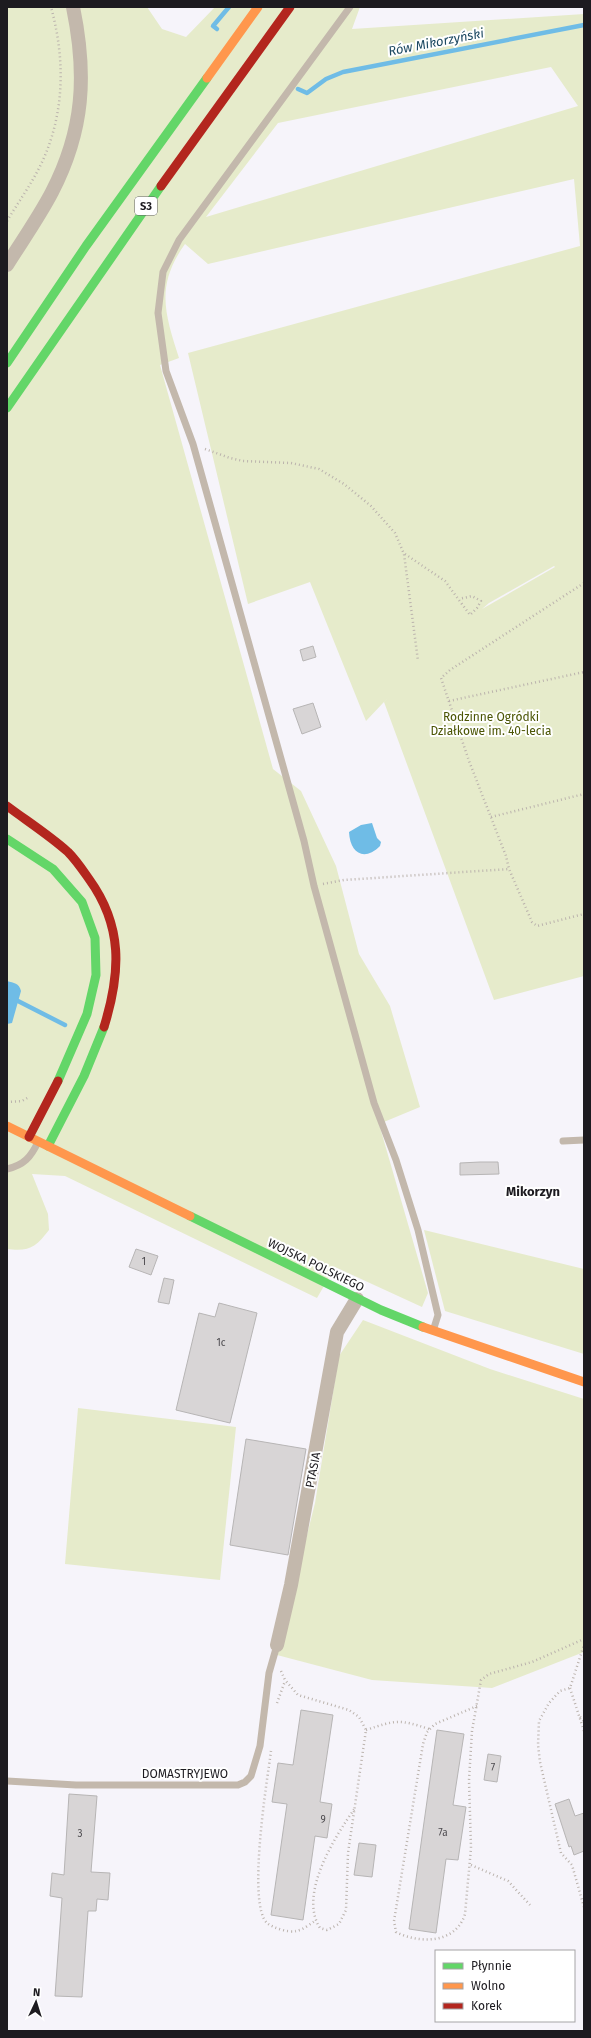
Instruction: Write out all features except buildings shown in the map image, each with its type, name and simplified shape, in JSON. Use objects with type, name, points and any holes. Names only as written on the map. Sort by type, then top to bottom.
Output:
[{"type":"main road","name":"S3","points":[[7,363],[86,246],[258,7]]},
{"type":"main road","name":"S3","points":[[7,408],[124,237],[290,7]]},
{"type":"main road","points":[[7,806],[60,846],[88,875],[104,902],[111,920],[117,945],[117,981],[109,1016],[93,1054],[48,1146]]},
{"type":"main road","points":[[7,839],[40,858],[67,882],[86,912],[93,933],[97,954],[96,981],[86,1019],[73,1051],[29,1137]]},
{"type":"main road","name":"WOJSKA POLSKIEGO","points":[[7,1126],[357,1299],[432,1331],[584,1382]]},
{"type":"street","points":[[7,265],[51,194],[67,160],[74,138],[78,121],[82,83],[80,40],[73,7]]},
{"type":"street","name":"PTASIA","points":[[277,1645],[291,1585],[337,1332],[357,1299]]},
{"type":"lane","points":[[350,7],[179,240],[163,272],[158,313],[166,371],[193,444],[304,842],[314,886],[374,1103],[396,1160],[418,1230],[438,1315],[432,1331]]},
{"type":"lane","points":[[563,1141],[584,1140]]},
{"type":"lane","points":[[7,1169],[23,1163],[32,1155],[38,1142]]},
{"type":"lane","name":"DOMASTRYJEWO","points":[[7,1781],[137,1785],[238,1785],[245,1782],[250,1776],[260,1746],[269,1673],[277,1645]]},
{"type":"path","points":[[7,221],[41,165],[57,118],[61,64],[59,39],[51,7]]},
{"type":"path","points":[[193,444],[230,458],[243,461],[291,463],[319,469],[344,484],[371,506],[401,543],[404,554],[418,661]]},
{"type":"path","points":[[404,554],[418,564],[438,574],[470,615],[481,601],[472,596],[459,599]]},
{"type":"path","points":[[584,583],[450,670],[441,678],[506,856],[509,869],[532,922],[537,926],[584,914]]},
{"type":"path","points":[[449,701],[584,672]]},
{"type":"path","points":[[491,817],[584,794]]},
{"type":"path","points":[[314,886],[344,880],[509,869]]},
{"type":"path","points":[[7,1102],[22,1101],[34,1094]]},
{"type":"path","points":[[477,1706],[435,1724],[427,1732],[422,1752],[394,1921],[396,1932],[407,1938],[423,1940],[442,1938],[454,1932],[463,1922],[471,1865],[469,1780],[472,1731],[477,1706],[481,1680],[489,1674],[532,1662],[584,1639]]},
{"type":"path","points":[[584,1645],[570,1688],[584,1731]]},
{"type":"path","points":[[280,1668],[285,1680],[298,1694],[349,1710],[359,1717],[366,1730],[355,1808],[348,1853],[346,1910],[339,1924],[327,1930],[320,1928],[315,1921],[315,1884],[341,1829],[355,1808]]},
{"type":"path","points":[[276,1710],[285,1680]]},
{"type":"path","points":[[570,1688],[560,1690],[549,1703],[539,1721],[538,1745],[540,1762],[561,1853],[572,1866],[584,1907]]},
{"type":"path","points":[[579,1717],[584,1721]]},
{"type":"path","points":[[366,1730],[392,1721],[408,1722],[430,1729]]},
{"type":"path","points":[[271,1748],[262,1817],[258,1883],[261,1914],[268,1924],[279,1929],[296,1931],[315,1921]]},
{"type":"path","points":[[471,1865],[508,1881],[530,1905]]},
{"type":"green space","name":"Rodzinne Ogródki Działkowe im. 40-lecia","points":[[7,7],[147,7],[162,29],[186,37],[215,7],[360,7],[352,29],[584,14],[584,976],[494,1000],[384,702],[400,685],[366,721],[310,582],[248,604],[188,353],[580,246],[574,179],[208,264],[185,244],[169,273],[166,287],[167,314],[179,358],[160,365],[273,769],[301,791],[336,866],[359,954],[390,1006],[420,1107],[379,1124],[428,1293],[422,1307],[335,1267],[317,1298],[65,1176],[32,1174],[48,1214],[49,1230],[40,1241],[27,1249],[7,1249]],"holes":[[[551,67],[578,106],[206,217],[278,123]],[[554,566],[555,567],[482,609],[489,603]]]},
{"type":"green space","points":[[424,1230],[584,1269],[584,1354],[445,1311]]},
{"type":"green space","points":[[363,1320],[490,1369],[584,1399],[584,1652],[492,1688],[372,1680],[277,1655],[315,1503],[339,1356]]},
{"type":"green space","points":[[78,1408],[236,1427],[220,1580],[65,1564]]},
{"type":"water","points":[[372,823],[377,838],[381,842],[380,846],[369,854],[359,853],[352,845],[349,832],[361,825]]},
{"type":"water","points":[[7,981],[18,985],[21,991],[12,1023],[7,1024]]},
{"type":"waterway","points":[[217,29],[213,26],[229,7]]},
{"type":"waterway","name":"Rów Mikorzyński","points":[[298,89],[307,93],[326,79],[343,72],[584,25]]},
{"type":"waterway","points":[[18,1001],[65,1025]]},
{"type":"traffic: fast","points":[[7,363],[86,246],[207,78]]},
{"type":"traffic: fast","points":[[7,408],[161,186]]},
{"type":"traffic: fast","points":[[7,839],[53,869],[82,902],[95,938],[96,975],[87,1014],[58,1081]]},
{"type":"traffic: fast","points":[[48,1146],[84,1076],[104,1027]]},
{"type":"traffic: fast","points":[[190,1216],[381,1310],[423,1327]]},
{"type":"traffic: slow","points":[[207,78],[258,7]]},
{"type":"traffic: slow","points":[[7,1126],[190,1216]]},
{"type":"traffic: slow","points":[[423,1327],[584,1382]]},
{"type":"traffic: jam","points":[[161,186],[290,7]]},
{"type":"traffic: jam","points":[[7,806],[71,855],[100,897],[108,914],[116,950],[116,968],[110,1007],[104,1027]]},
{"type":"traffic: jam","points":[[29,1137],[58,1081]]},
{"type":"district","name":"Mikorzyn","points":[[533,1191]]}]
